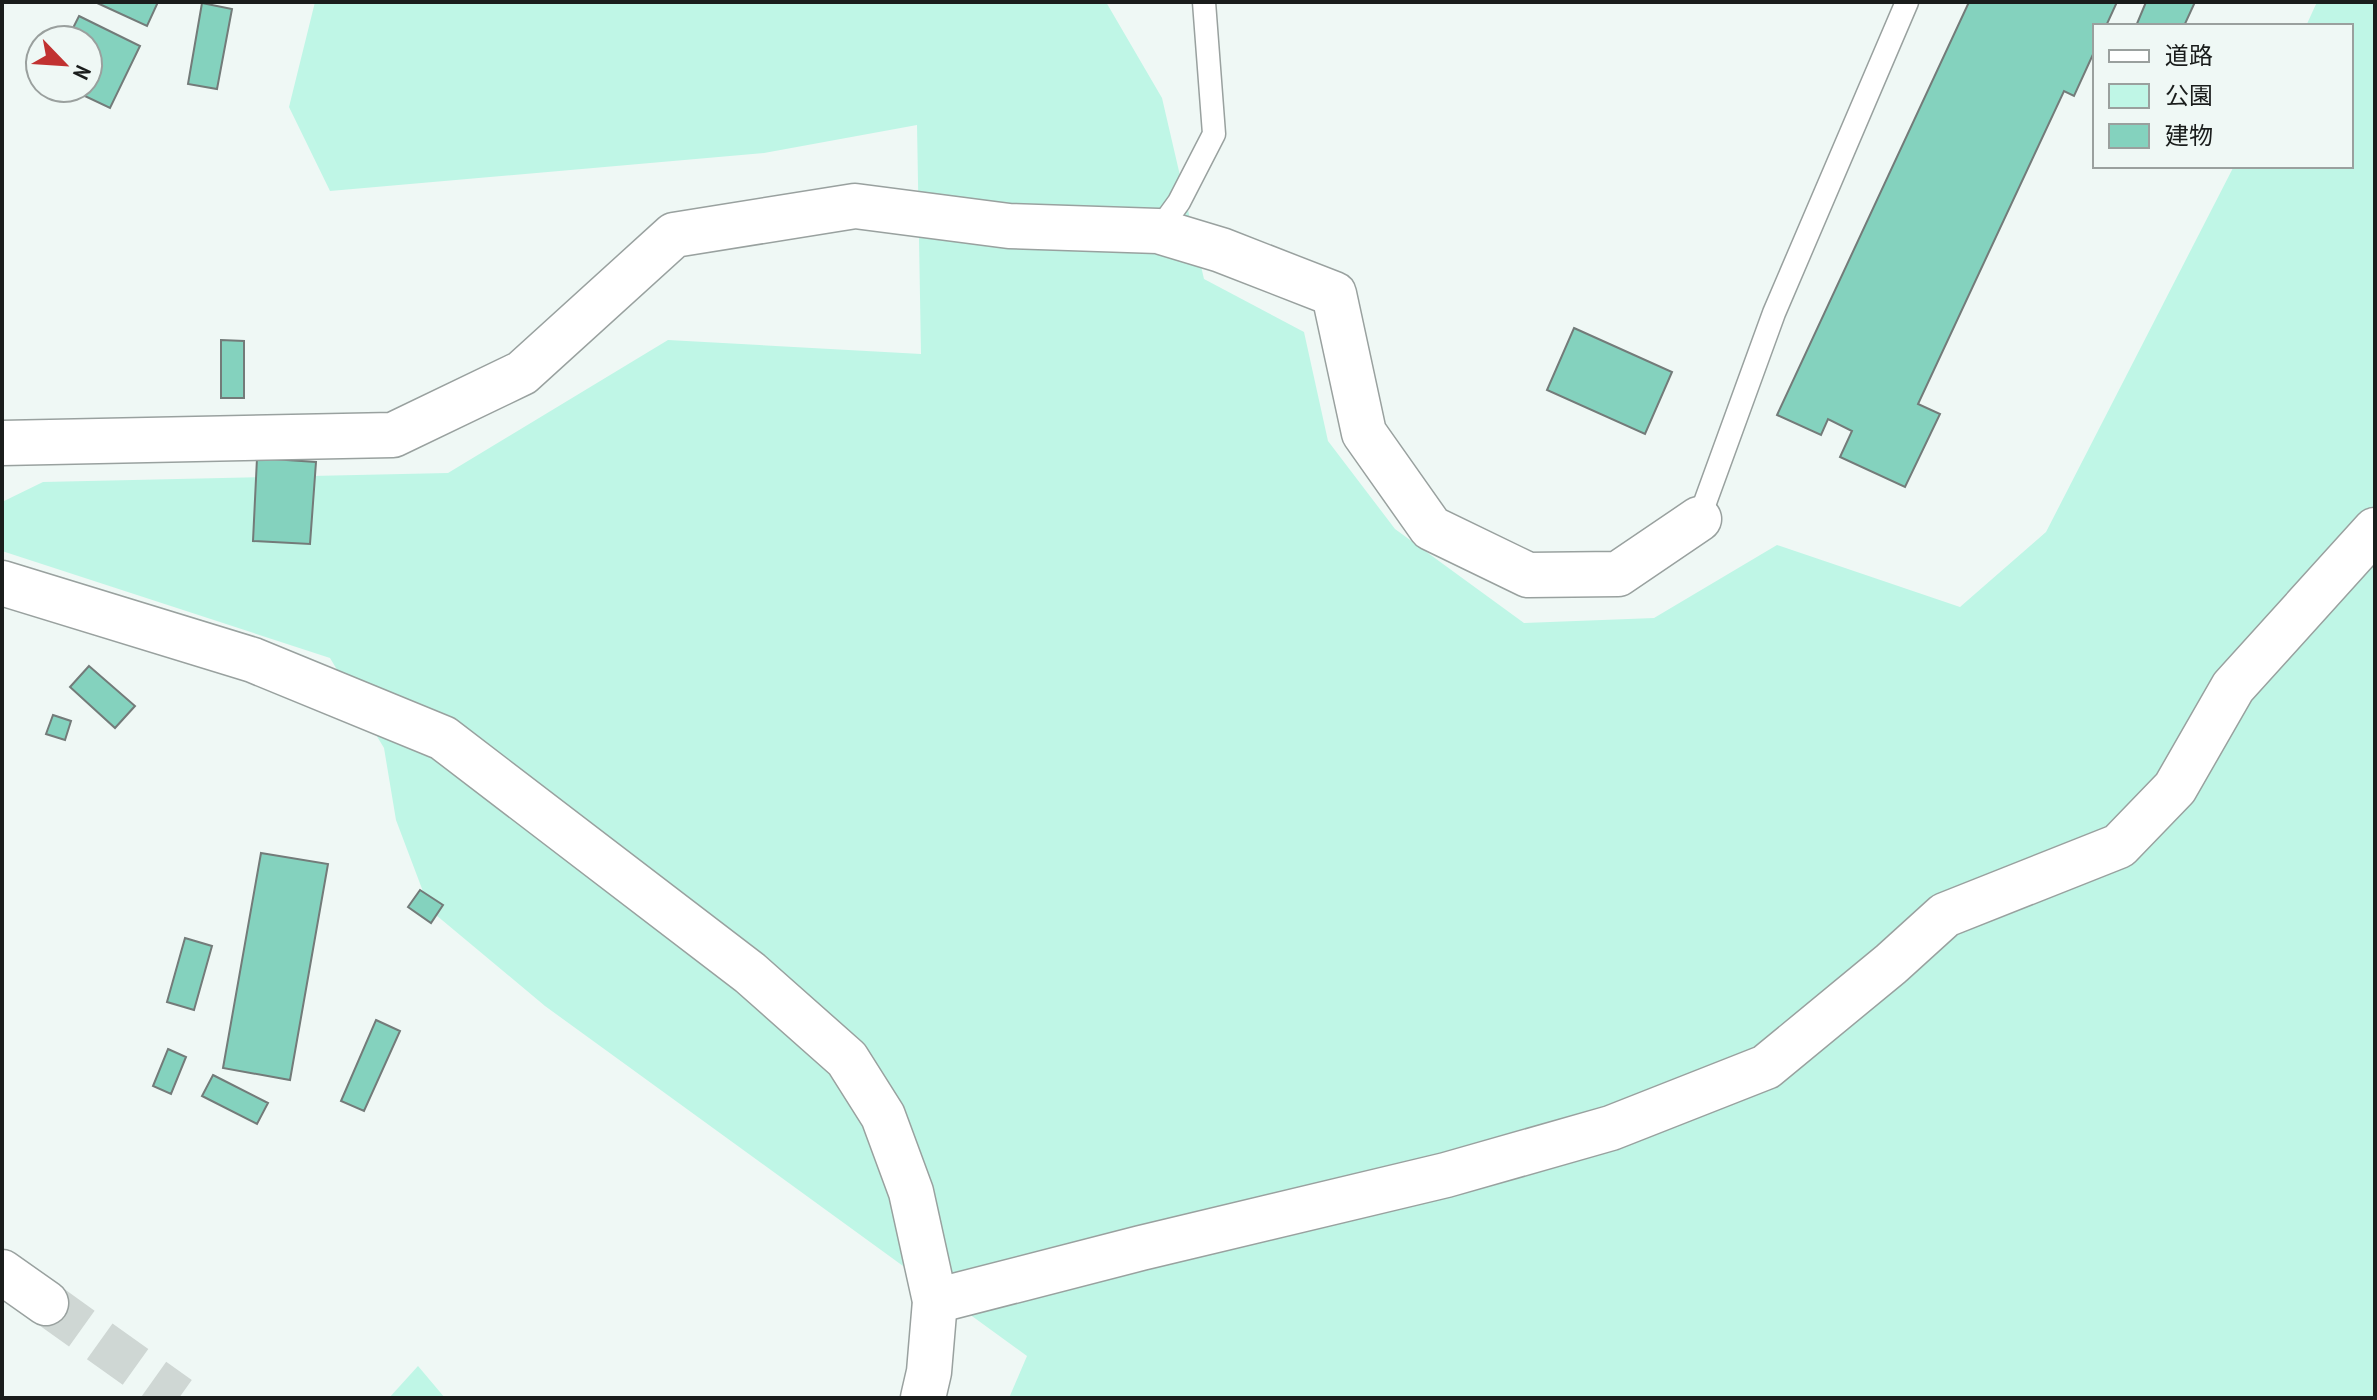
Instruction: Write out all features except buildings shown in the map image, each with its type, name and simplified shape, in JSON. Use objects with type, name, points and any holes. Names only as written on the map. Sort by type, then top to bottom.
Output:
[{"type":"main road","points":[[2,443],[393,435],[522,373],[674,235],[855,206],[1009,226],[1158,231],[1221,250],[1334,294],[1364,433],[1431,528],[1528,575],[1618,574],[1699,519]]},
{"type":"main road","points":[[935,1301],[1156,1244],[1446,1175],[1611,1128],[1766,1067],[1945,915],[2119,846],[2175,788],[2233,687],[2375,530]]},
{"type":"main road","points":[[2,583],[253,660],[443,738],[738,963],[847,1059],[883,1116],[911,1192],[935,1301],[929,1372],[923,1398]]},
{"type":"main road","points":[[2,1272],[46,1303]]},
{"type":"lane","points":[[1158,231],[1179,202],[1214,134],[1204,2]]},
{"type":"lane","points":[[1699,519],[1774,313],[1907,2]]},
{"type":"green space","points":[[315,2],[1106,2],[1162,98],[1204,279],[1304,332],[1328,441],[1395,529],[1524,623],[1654,618],[1777,545],[1960,607],[2046,532],[2233,168],[2353,168],[2353,24],[2307,24],[2317,2],[2375,2],[2375,1398],[1009,1398],[1027,1356],[545,1006],[430,910],[396,820],[384,748],[330,658],[2,551],[2,502],[43,482],[448,473],[668,340],[921,354],[917,125],[764,153],[330,191],[289,107]]},
{"type":"green space","points":[[418,1366],[445,1398],[389,1398]]},
{"type":"tunnel","points":[[46,1303],[179,1398]]}]
